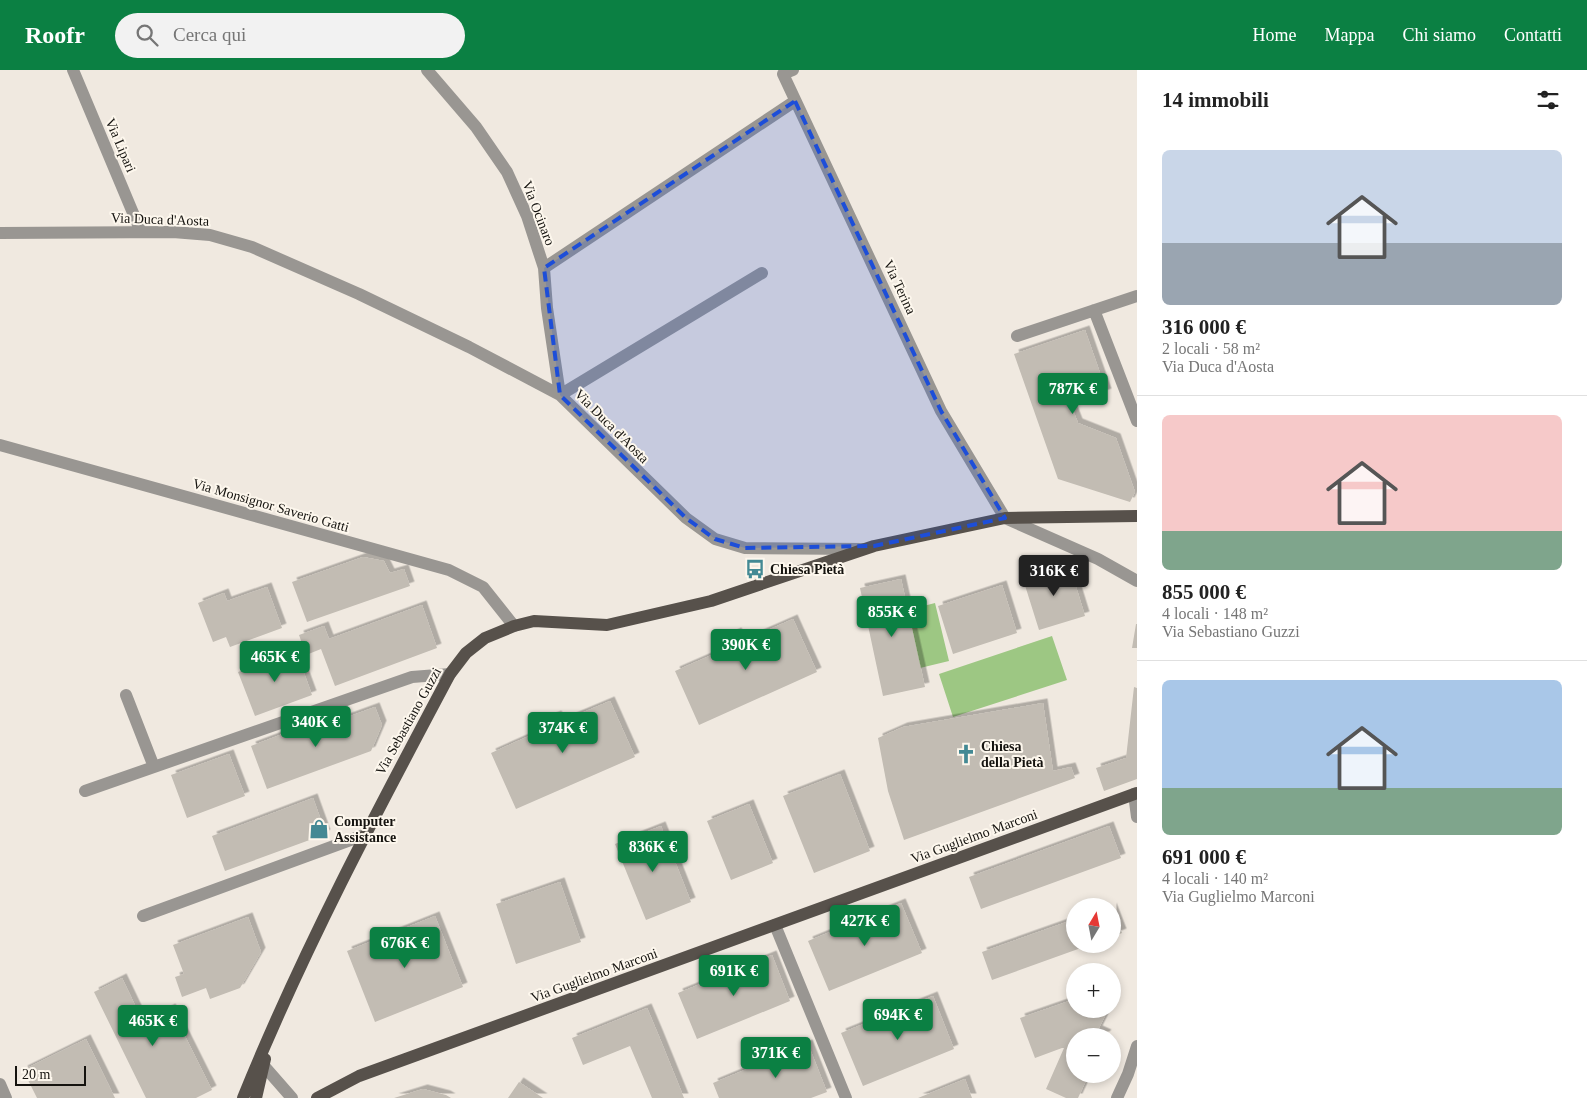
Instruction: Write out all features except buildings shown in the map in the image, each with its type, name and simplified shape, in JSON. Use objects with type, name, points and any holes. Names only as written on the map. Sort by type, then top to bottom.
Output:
[{"type":"main road","name":"Via Duca d'Aosta","points":[[868,548],[1004,518],[1137,516]]},
{"type":"main road","name":"Via Sebastiano Guzzi","points":[[243,1098],[274,1022],[364,835],[450,674],[466,653],[485,638],[514,626],[534,621],[608,625],[711,601],[868,548]]},
{"type":"main road","name":"Via Guglielmo Marconi","points":[[317,1098],[359,1076],[1136,793]]},
{"type":"main road","name":"Via Sebastiano Guzzi","points":[[256,1098],[274,1022]]},
{"type":"street","name":"Via Lipari","points":[[73,70],[141,232]]},
{"type":"street","name":"Via Ocinaro","points":[[427,70],[476,127],[506,172],[527,216],[544,268],[547,308],[560,395]]},
{"type":"street","name":"Via Terina","points":[[793,70],[783,74],[795,101],[941,410],[1004,518]]},
{"type":"street","points":[[544,268],[795,101]]},
{"type":"street","name":"Via Duca d'Aosta","points":[[0,232],[173,232],[210,235],[252,247],[360,294],[469,347],[560,395],[686,518],[714,539],[745,548],[868,548]]},
{"type":"street","points":[[560,395],[762,273]]},
{"type":"street","points":[[1017,336],[1137,296]]},
{"type":"street","points":[[1094,310],[1137,421]]},
{"type":"street","name":"Via Monsignor Saverio Gatti","points":[[0,444],[449,570],[483,587],[514,626]]},
{"type":"street","points":[[1004,518],[1098,559],[1137,581]]},
{"type":"street","points":[[85,791],[412,677],[450,674]]},
{"type":"street","points":[[126,695],[154,767]]},
{"type":"street","points":[[1136,793],[1137,817]]},
{"type":"street","points":[[143,916],[364,835]]},
{"type":"street","points":[[774,925],[846,1098]]},
{"type":"street","points":[[1117,1098],[1128,1074],[1137,1046]]},
{"type":"street","points":[[264,1066],[292,1098]]},
{"type":"street","points":[[0,1084],[6,1098]]},
{"type":"highlighted area","points":[[795,101],[941,411],[1005,518],[874,546],[745,548],[715,539],[686,518],[560,395],[544,268]]},
{"type":"green space","points":[[935,603],[949,661],[920,668],[908,610]]},
{"type":"green space","points":[[1052,636],[1067,680],[953,717],[939,674]]},
{"type":"place","name":"Chiesa Pietà","points":[[755,569]]},
{"type":"place","name":"Chiesa della Pietà","points":[[966,754]]},
{"type":"place","name":"Computer Assistance","points":[[319,829]]}]
